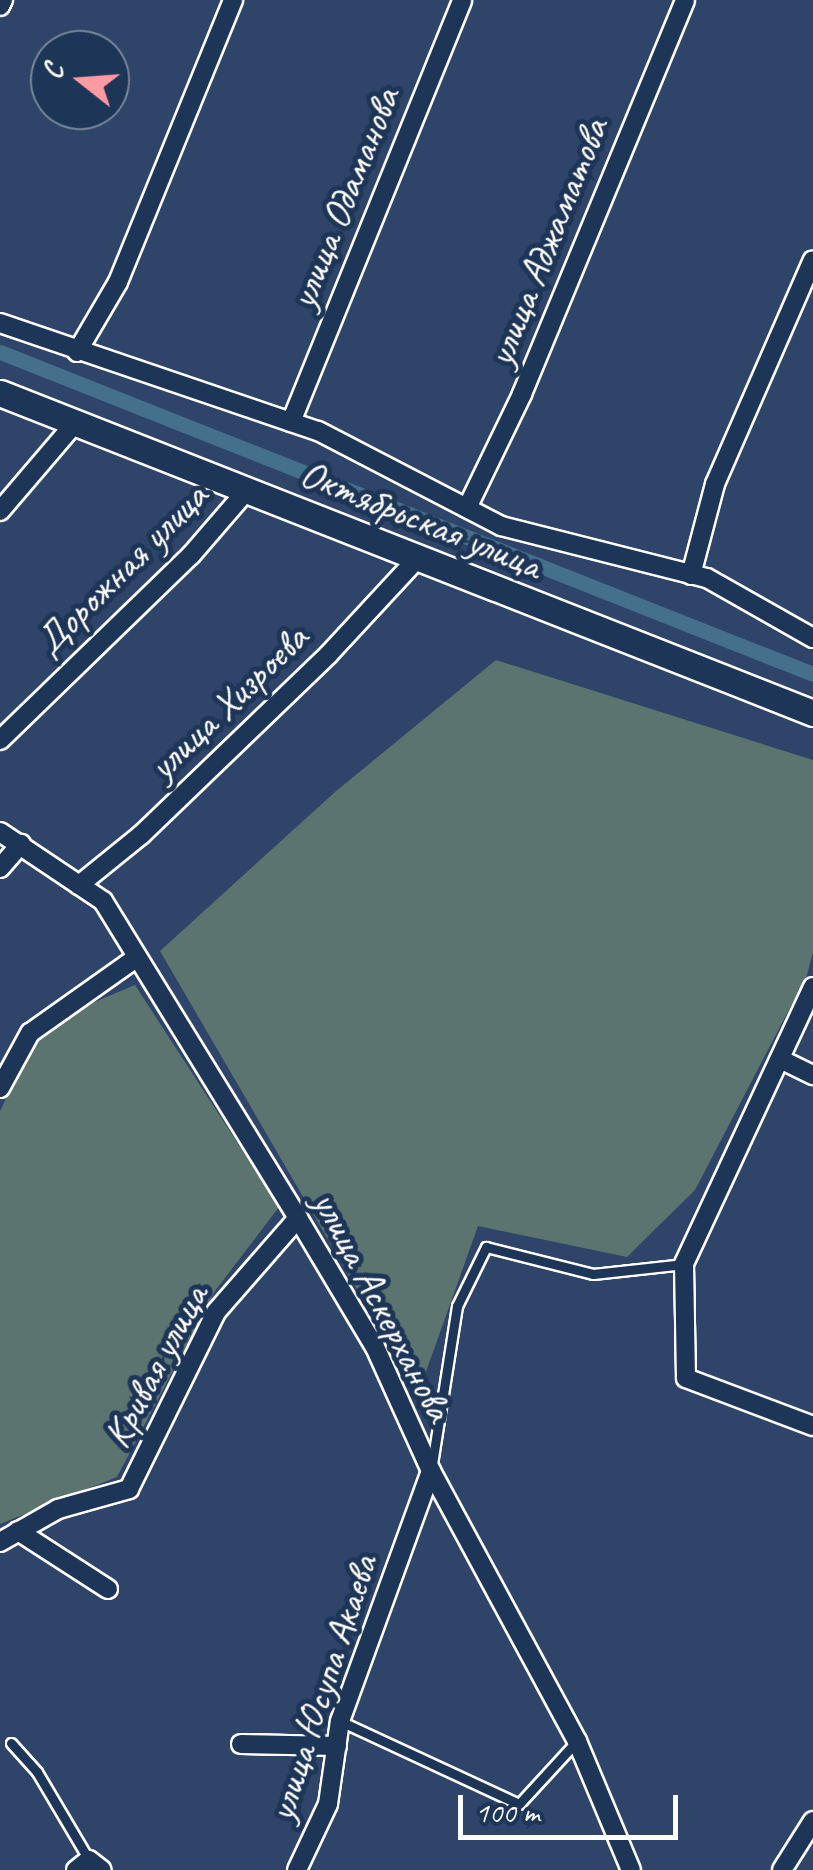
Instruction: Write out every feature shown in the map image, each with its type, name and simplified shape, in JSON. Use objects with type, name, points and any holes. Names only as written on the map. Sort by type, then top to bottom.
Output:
[{"type":"street","points":[[77,352],[118,282],[232,0]]},
{"type":"street","name":"улица Одаманова","points":[[291,422],[462,0]]},
{"type":"street","name":"улица Аджаматова","points":[[467,508],[522,394],[685,0]]},
{"type":"street","points":[[691,575],[715,484],[813,260]]},
{"type":"street","points":[[0,324],[77,352],[135,364],[291,422],[467,508],[584,552],[691,575],[813,638]]},
{"type":"street","name":"Октябрьская улица","points":[[0,393],[248,489],[416,560],[813,713]]},
{"type":"street","points":[[0,512],[76,422]]},
{"type":"street","name":"Дорожная улица","points":[[0,740],[191,555],[248,489]]},
{"type":"street","name":"улица Хизроева","points":[[79,885],[270,711],[416,560]]},
{"type":"street","name":"улица Аскерханова","points":[[0,832],[103,901],[298,1218],[375,1347],[431,1471],[577,1741],[631,1870]]},
{"type":"street","points":[[0,868],[21,844]]},
{"type":"street","points":[[0,1088],[30,1033],[136,958]]},
{"type":"street","points":[[813,988],[684,1264],[686,1378],[813,1426]]},
{"type":"street","points":[[780,1060],[813,1074]]},
{"type":"street","name":"Кривая улица","points":[[0,1542],[58,1509],[129,1490],[216,1312],[298,1218]]},
{"type":"street","name":"улица Юсупа Акаева","points":[[303,1868],[328,1804],[340,1721],[431,1471]]},
{"type":"street","points":[[18,1531],[108,1589]]},
{"type":"street","points":[[240,1744],[338,1746]]},
{"type":"street","points":[[782,1870],[813,1821]]},
{"type":"lane","points":[[431,1471],[458,1306],[486,1247],[592,1274],[684,1264]]},
{"type":"lane","points":[[340,1721],[520,1804],[577,1741]]},
{"type":"lane","points":[[11,1743],[37,1772],[89,1867]]},
{"type":"green space","points":[[496,660],[813,760],[813,952],[807,975],[695,1190],[627,1257],[478,1226],[418,1394],[160,951],[335,792]]},
{"type":"green space","points":[[135,985],[279,1207],[215,1291],[117,1477],[0,1524],[0,1111],[42,1024]]},
{"type":"waterway","points":[[0,352],[813,674]]}]
